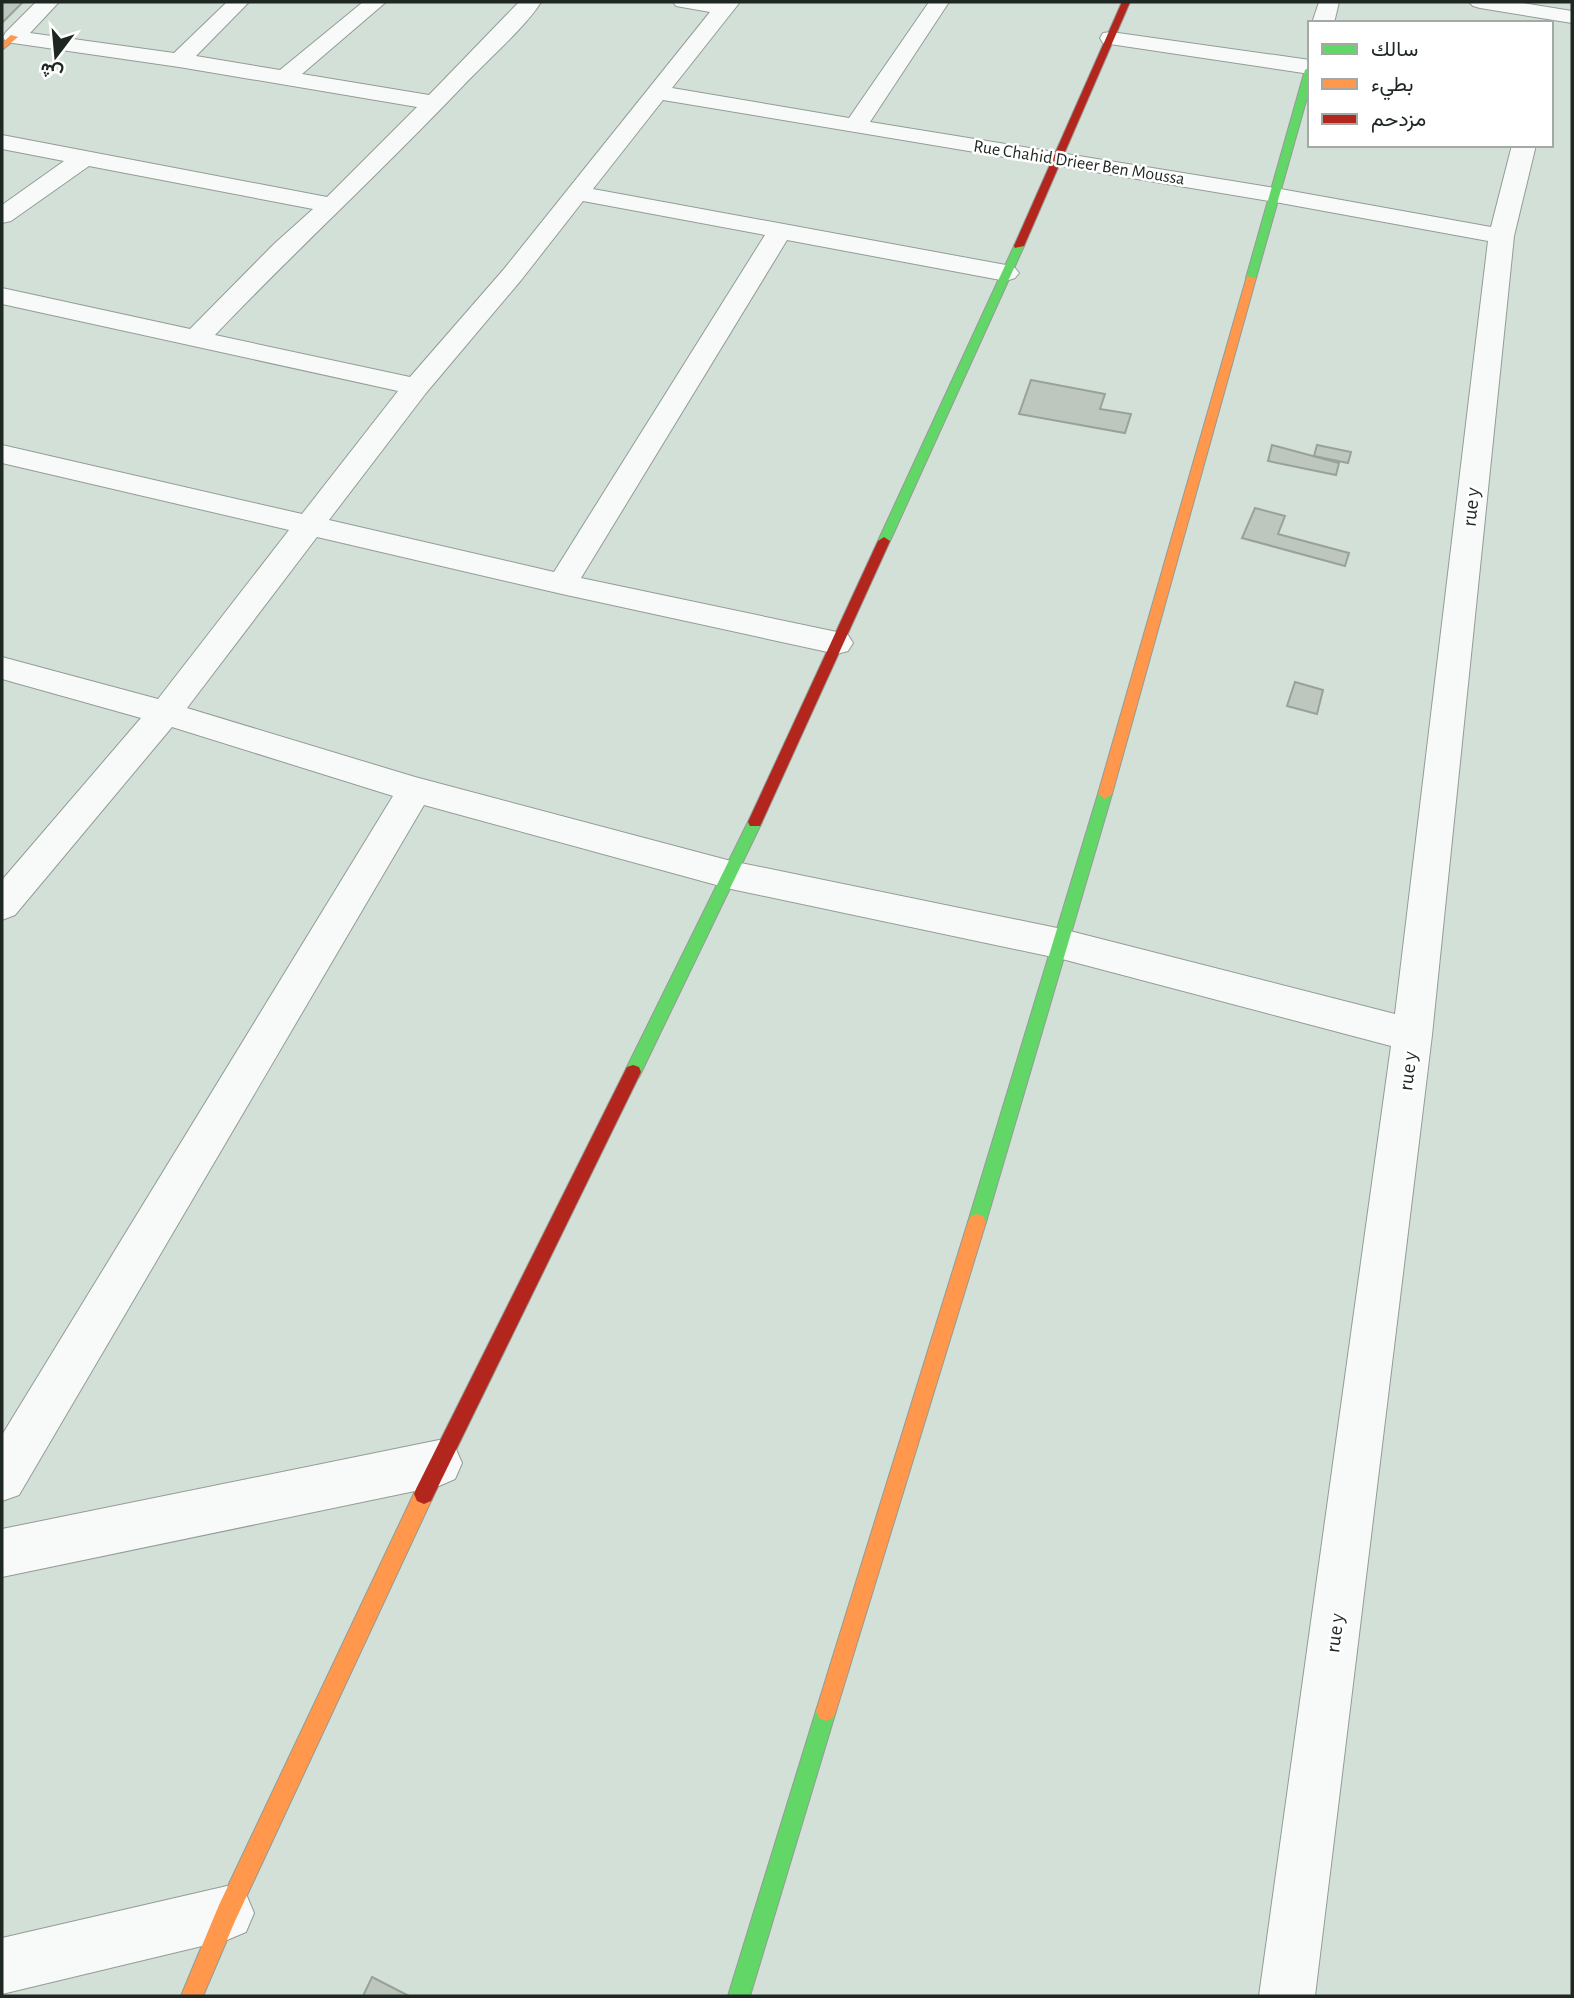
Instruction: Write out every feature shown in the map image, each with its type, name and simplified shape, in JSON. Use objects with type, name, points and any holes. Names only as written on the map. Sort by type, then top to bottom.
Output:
[{"type":"street","points":[[6,40],[48,2]]},
{"type":"street","points":[[179,60],[239,2]]},
{"type":"street","points":[[283,79],[376,2]]},
{"type":"street","points":[[196,339],[283,249],[332,205],[434,103],[531,2]]},
{"type":"street","points":[[683,2],[727,4]]},
{"type":"street","points":[[856,125],[939,2]]},
{"type":"street","points":[[192,1996],[228,1913],[439,1463],[731,875],[1058,161],[1126,2]]},
{"type":"street","points":[[1324,21],[1329,2]]},
{"type":"street","points":[[1480,2],[1562,11],[1553,31]]},
{"type":"street","points":[[2,905],[165,713],[307,524],[416,387],[513,274],[727,4]]},
{"type":"street","points":[[1111,38],[1308,69]]},
{"type":"street","points":[[6,40],[179,60],[434,103]]},
{"type":"street","points":[[739,1996],[1062,944],[1308,76]]},
{"type":"street","name":"Rue Chahid Drieer Ben Moussa","points":[[656,92],[1275,195],[1502,236]]},
{"type":"street","points":[[2,142],[332,205]]},
{"type":"street","name":"rue y","points":[[1287,1996],[1412,1035],[1502,236],[1524,147]]},
{"type":"street","points":[[2,216],[84,158]]},
{"type":"street","points":[[577,193],[1006,273]]},
{"type":"street","points":[[562,584],[780,231]]},
{"type":"street","points":[[2,296],[416,387]]},
{"type":"street","points":[[2,454],[562,584],[836,643]]},
{"type":"street","points":[[2,668],[165,713],[415,790],[731,875],[1062,944],[1412,1035]]},
{"type":"street","points":[[2,1478],[415,790]]},
{"type":"street","points":[[2,1553],[439,1463]]},
{"type":"street","points":[[2,1966],[228,1913]]},
{"type":"building","points":[[2,2],[23,2],[2,23]]},
{"type":"building","points":[[1031,380],[1105,394],[1100,409],[1131,414],[1125,433],[1019,414]]},
{"type":"building","points":[[1272,445],[1339,463],[1336,475],[1268,461]]},
{"type":"building","points":[[1317,445],[1351,452],[1348,463],[1314,456]]},
{"type":"building","points":[[1255,508],[1285,516],[1278,534],[1349,553],[1345,566],[1242,538]]},
{"type":"building","points":[[1295,682],[1323,690],[1317,714],[1287,706]]},
{"type":"building","points":[[372,1977],[409,1996],[363,1996]]},
{"type":"traffic: fast","points":[[1251,278],[1308,77]]},
{"type":"traffic: fast","points":[[884,541],[1019,246]]},
{"type":"traffic: fast","points":[[977,1222],[1105,794]]},
{"type":"traffic: fast","points":[[633,1072],[755,822]]},
{"type":"traffic: fast","points":[[739,1996],[826,1711]]},
{"type":"traffic: slow","points":[[2,47],[14,37]]},
{"type":"traffic: slow","points":[[1105,794],[1251,278]]},
{"type":"traffic: slow","points":[[826,1711],[977,1222]]},
{"type":"traffic: slow","points":[[192,1996],[227,1913],[424,1494]]},
{"type":"traffic: jam","points":[[1019,246],[1126,2]]},
{"type":"traffic: jam","points":[[755,822],[884,541]]},
{"type":"traffic: jam","points":[[424,1494],[633,1072]]}]
